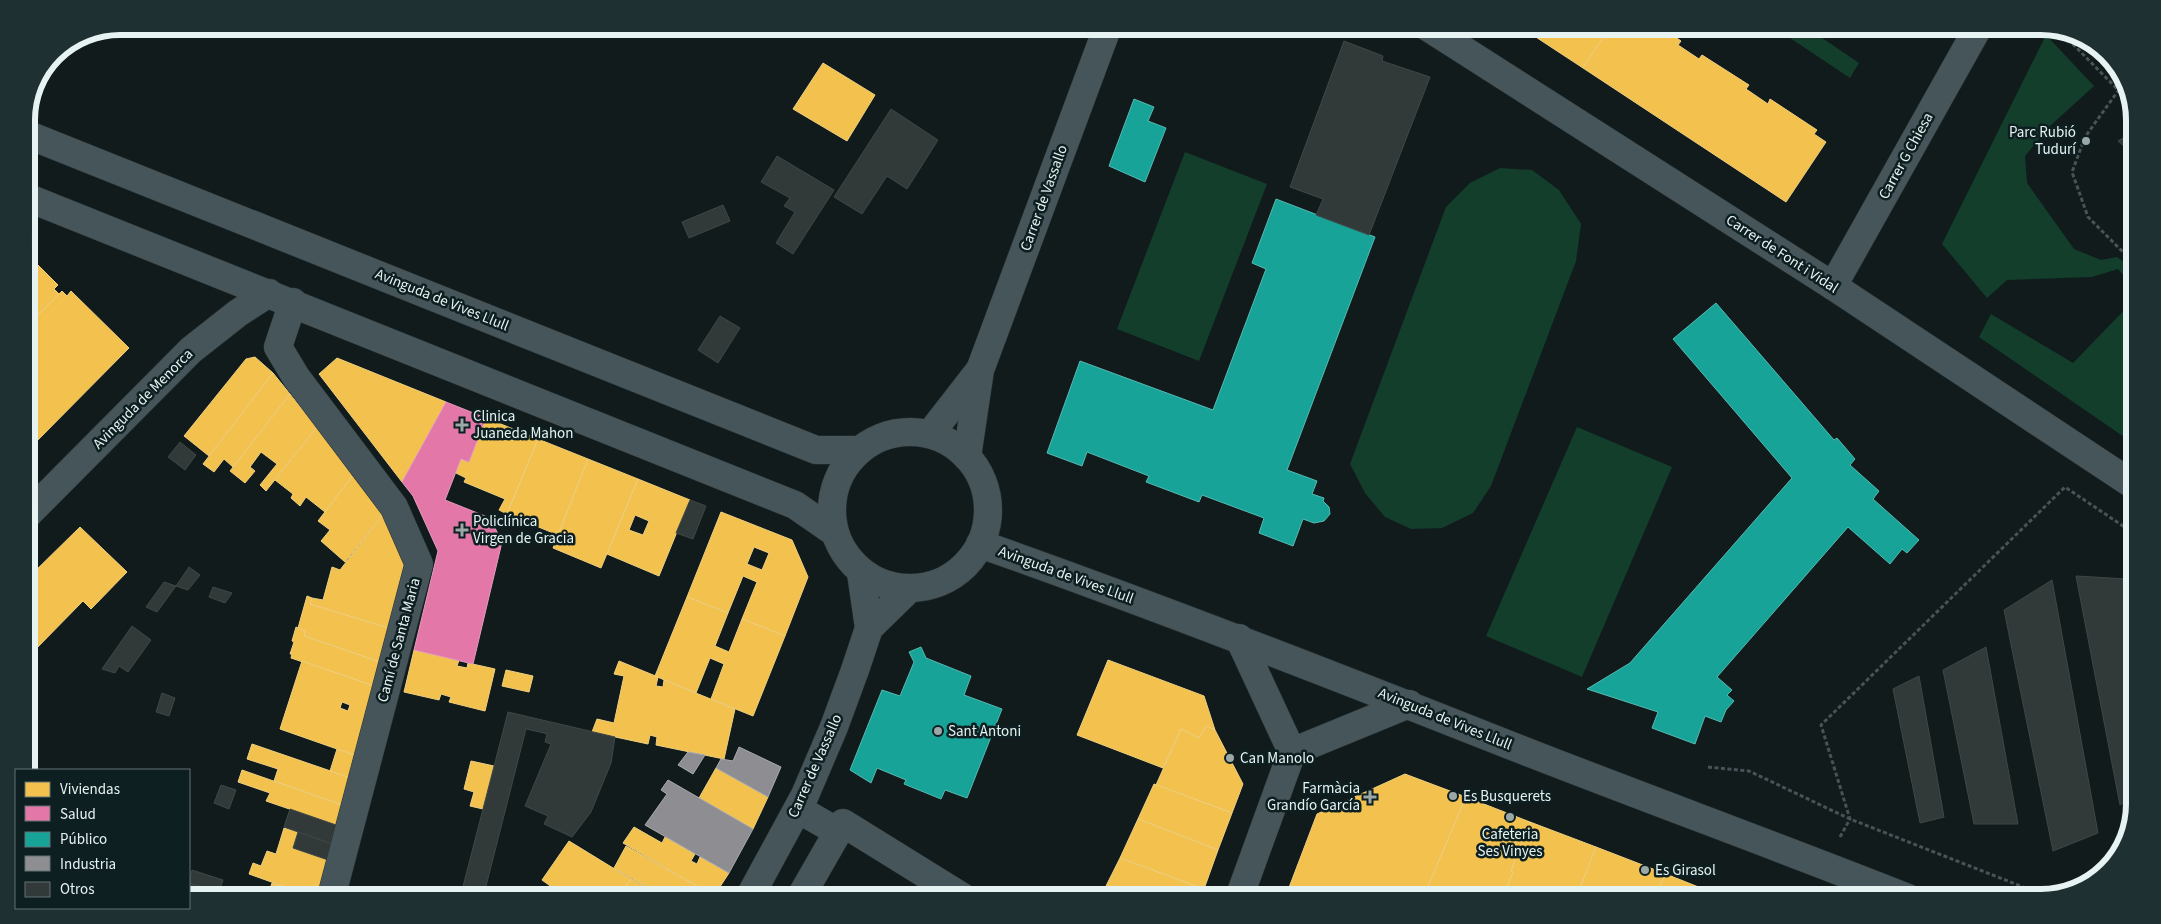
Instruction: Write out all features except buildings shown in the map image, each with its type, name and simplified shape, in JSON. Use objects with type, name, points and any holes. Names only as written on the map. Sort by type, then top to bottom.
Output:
[{"type":"street","name":"Carrer de Vassallo","points":[[967,457],[980,370],[1105,35]]},
{"type":"street","name":"Carrer de Font i Vidal","points":[[1440,35],[1833,286],[2126,480]]},
{"type":"street","name":"Carrer G Chiesa","points":[[1833,286],[1973,35]]},
{"type":"street","name":"Avinguda de Vives Llull","points":[[35,138],[816,450],[860,450]]},
{"type":"street","points":[[35,200],[795,504],[834,532]]},
{"type":"street","name":"Avinguda de Menorca","points":[[35,507],[191,350],[238,313],[281,298]]},
{"type":"street","name":"Camí de Santa Maria","points":[[281,298],[278,347],[296,377],[394,507],[419,564],[334,889]]},
{"type":"street","name":"Carrer de Vassallo","points":[[930,434],[980,370]]},
{"type":"street","points":[[906,432],[930,434],[950,443],[967,457],[978,472],[985,489],[988,507],[987,526],[980,544],[968,562],[952,576],[931,586],[909,589],[884,585],[861,573],[844,554],[834,532],[831,502],[841,473],[860,450],[881,437],[906,432]]},
{"type":"street","name":"Avinguda de Vives Llull","points":[[980,544],[1124,594],[1409,704],[1488,737],[1885,889]]},
{"type":"street","points":[[861,573],[869,628]]},
{"type":"street","points":[[869,628],[909,589]]},
{"type":"street","name":"Carrer de Vassallo","points":[[754,889],[798,809],[834,727],[869,628]]},
{"type":"street","points":[[1239,638],[1292,752],[1242,889]]},
{"type":"street","points":[[1292,752],[1409,704]]},
{"type":"street","points":[[798,809],[838,832]]},
{"type":"street","points":[[811,889],[843,823],[949,889]]},
{"type":"path","points":[[2070,41],[2121,93]]},
{"type":"path","points":[[2118,90],[2084,137],[2072,172],[2088,217],[2126,255]]},
{"type":"path","points":[[1837,843],[1850,819],[1821,725],[2065,487],[2126,528]]},
{"type":"path","points":[[1708,767],[1749,771],[1850,819],[2029,889]]},
{"type":"green space","points":[[1786,35],[1818,35],[1859,63],[1850,78]]},
{"type":"green space","points":[[2047,36],[2094,86],[2050,126],[2025,156],[2027,183],[2074,249],[2101,260],[2117,257],[2126,264],[2126,278],[2118,269],[2092,277],[2007,280],[1987,298],[1942,244]]},
{"type":"green space","points":[[1185,152],[1267,184],[1199,361],[1117,329]]},
{"type":"green space","points":[[1500,168],[1532,170],[1559,190],[1581,224],[1576,261],[1491,486],[1473,513],[1442,528],[1411,529],[1385,517],[1365,493],[1350,464],[1446,207],[1470,183]]},
{"type":"green space","points":[[2126,308],[2126,438],[1979,337],[1991,314],[2073,363]]},
{"type":"green space","points":[[1577,427],[1672,467],[1582,677],[1486,636]]},
{"type":"place","name":"Parc Rubió Tudurí","points":[[2086,141]]},
{"type":"place","name":"Clinica Juaneda Mahon","points":[[462,425]]},
{"type":"place","name":"Policlínica Virgen de Gracia","points":[[462,530]]},
{"type":"place","name":"Sant Antoni","points":[[938,731]]},
{"type":"place","name":"Can Manolo","points":[[1230,758]]},
{"type":"place","name":"Es Busquerets","points":[[1453,796]]},
{"type":"place","name":"Farmàcia Grandío García","points":[[1370,797]]},
{"type":"place","name":"Cafeteria Ses Vinyes","points":[[1510,817]]},
{"type":"place","name":"Es Girasol","points":[[1645,870]]}]
